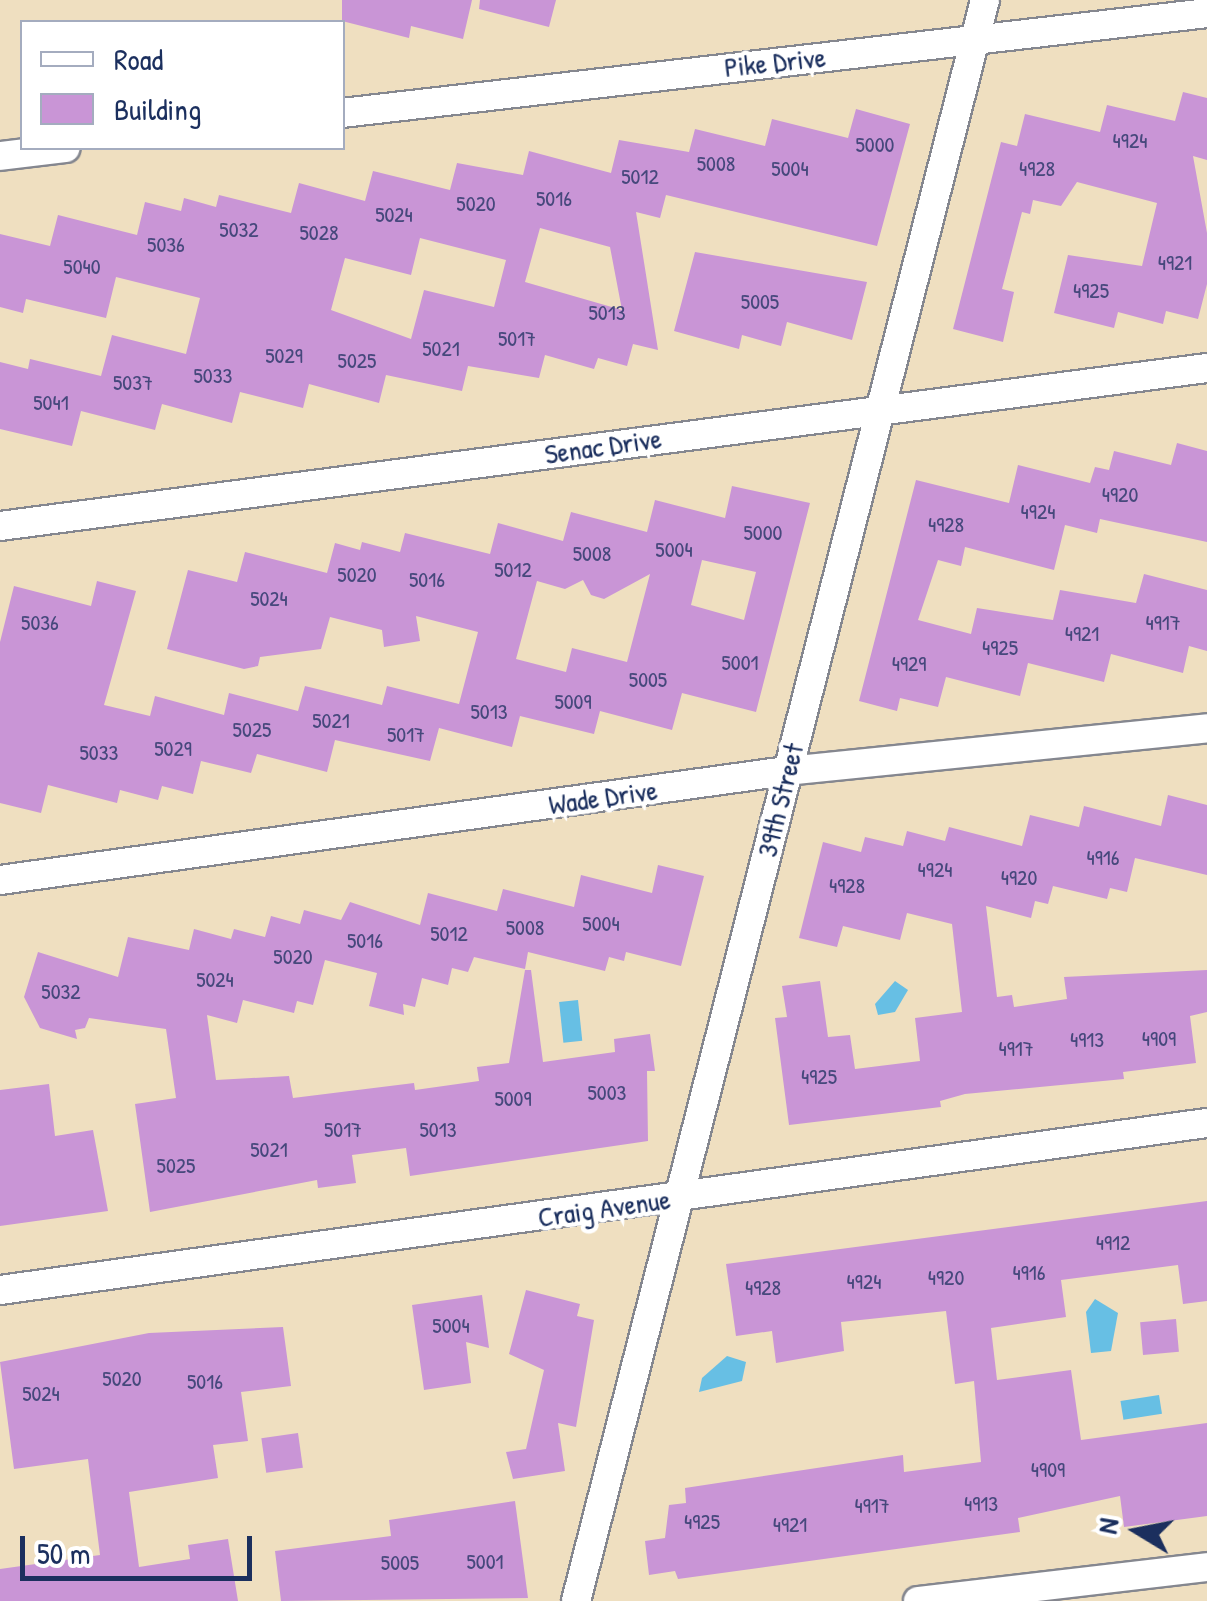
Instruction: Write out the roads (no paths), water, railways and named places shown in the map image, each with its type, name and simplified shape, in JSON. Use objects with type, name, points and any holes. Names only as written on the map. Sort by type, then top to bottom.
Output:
[{"type":"street","name":"39th Street","points":[[576,1601],[684,1197],[787,772],[985,0]]},
{"type":"street","name":"Pike Drive","points":[[345,113],[1207,13]]},
{"type":"street","points":[[0,156],[50,150]]},
{"type":"street","name":"Senac Drive","points":[[0,526],[1207,368]]},
{"type":"street","name":"Wade Drive","points":[[0,880],[787,772],[1207,728]]},
{"type":"street","name":"Craig Avenue","points":[[0,1290],[1207,1123]]},
{"type":"street","points":[[918,1601],[1207,1567]]},
{"type":"water","points":[[895,981],[908,990],[895,1012],[878,1015],[875,1004]]},
{"type":"water","points":[[578,1000],[582,1041],[563,1043],[559,1002]]},
{"type":"water","points":[[1095,1299],[1118,1313],[1111,1351],[1091,1353],[1086,1312]]},
{"type":"water","points":[[727,1356],[746,1362],[742,1381],[699,1392],[702,1378]]},
{"type":"water","points":[[1159,1395],[1162,1414],[1123,1420],[1120,1401]]}]
